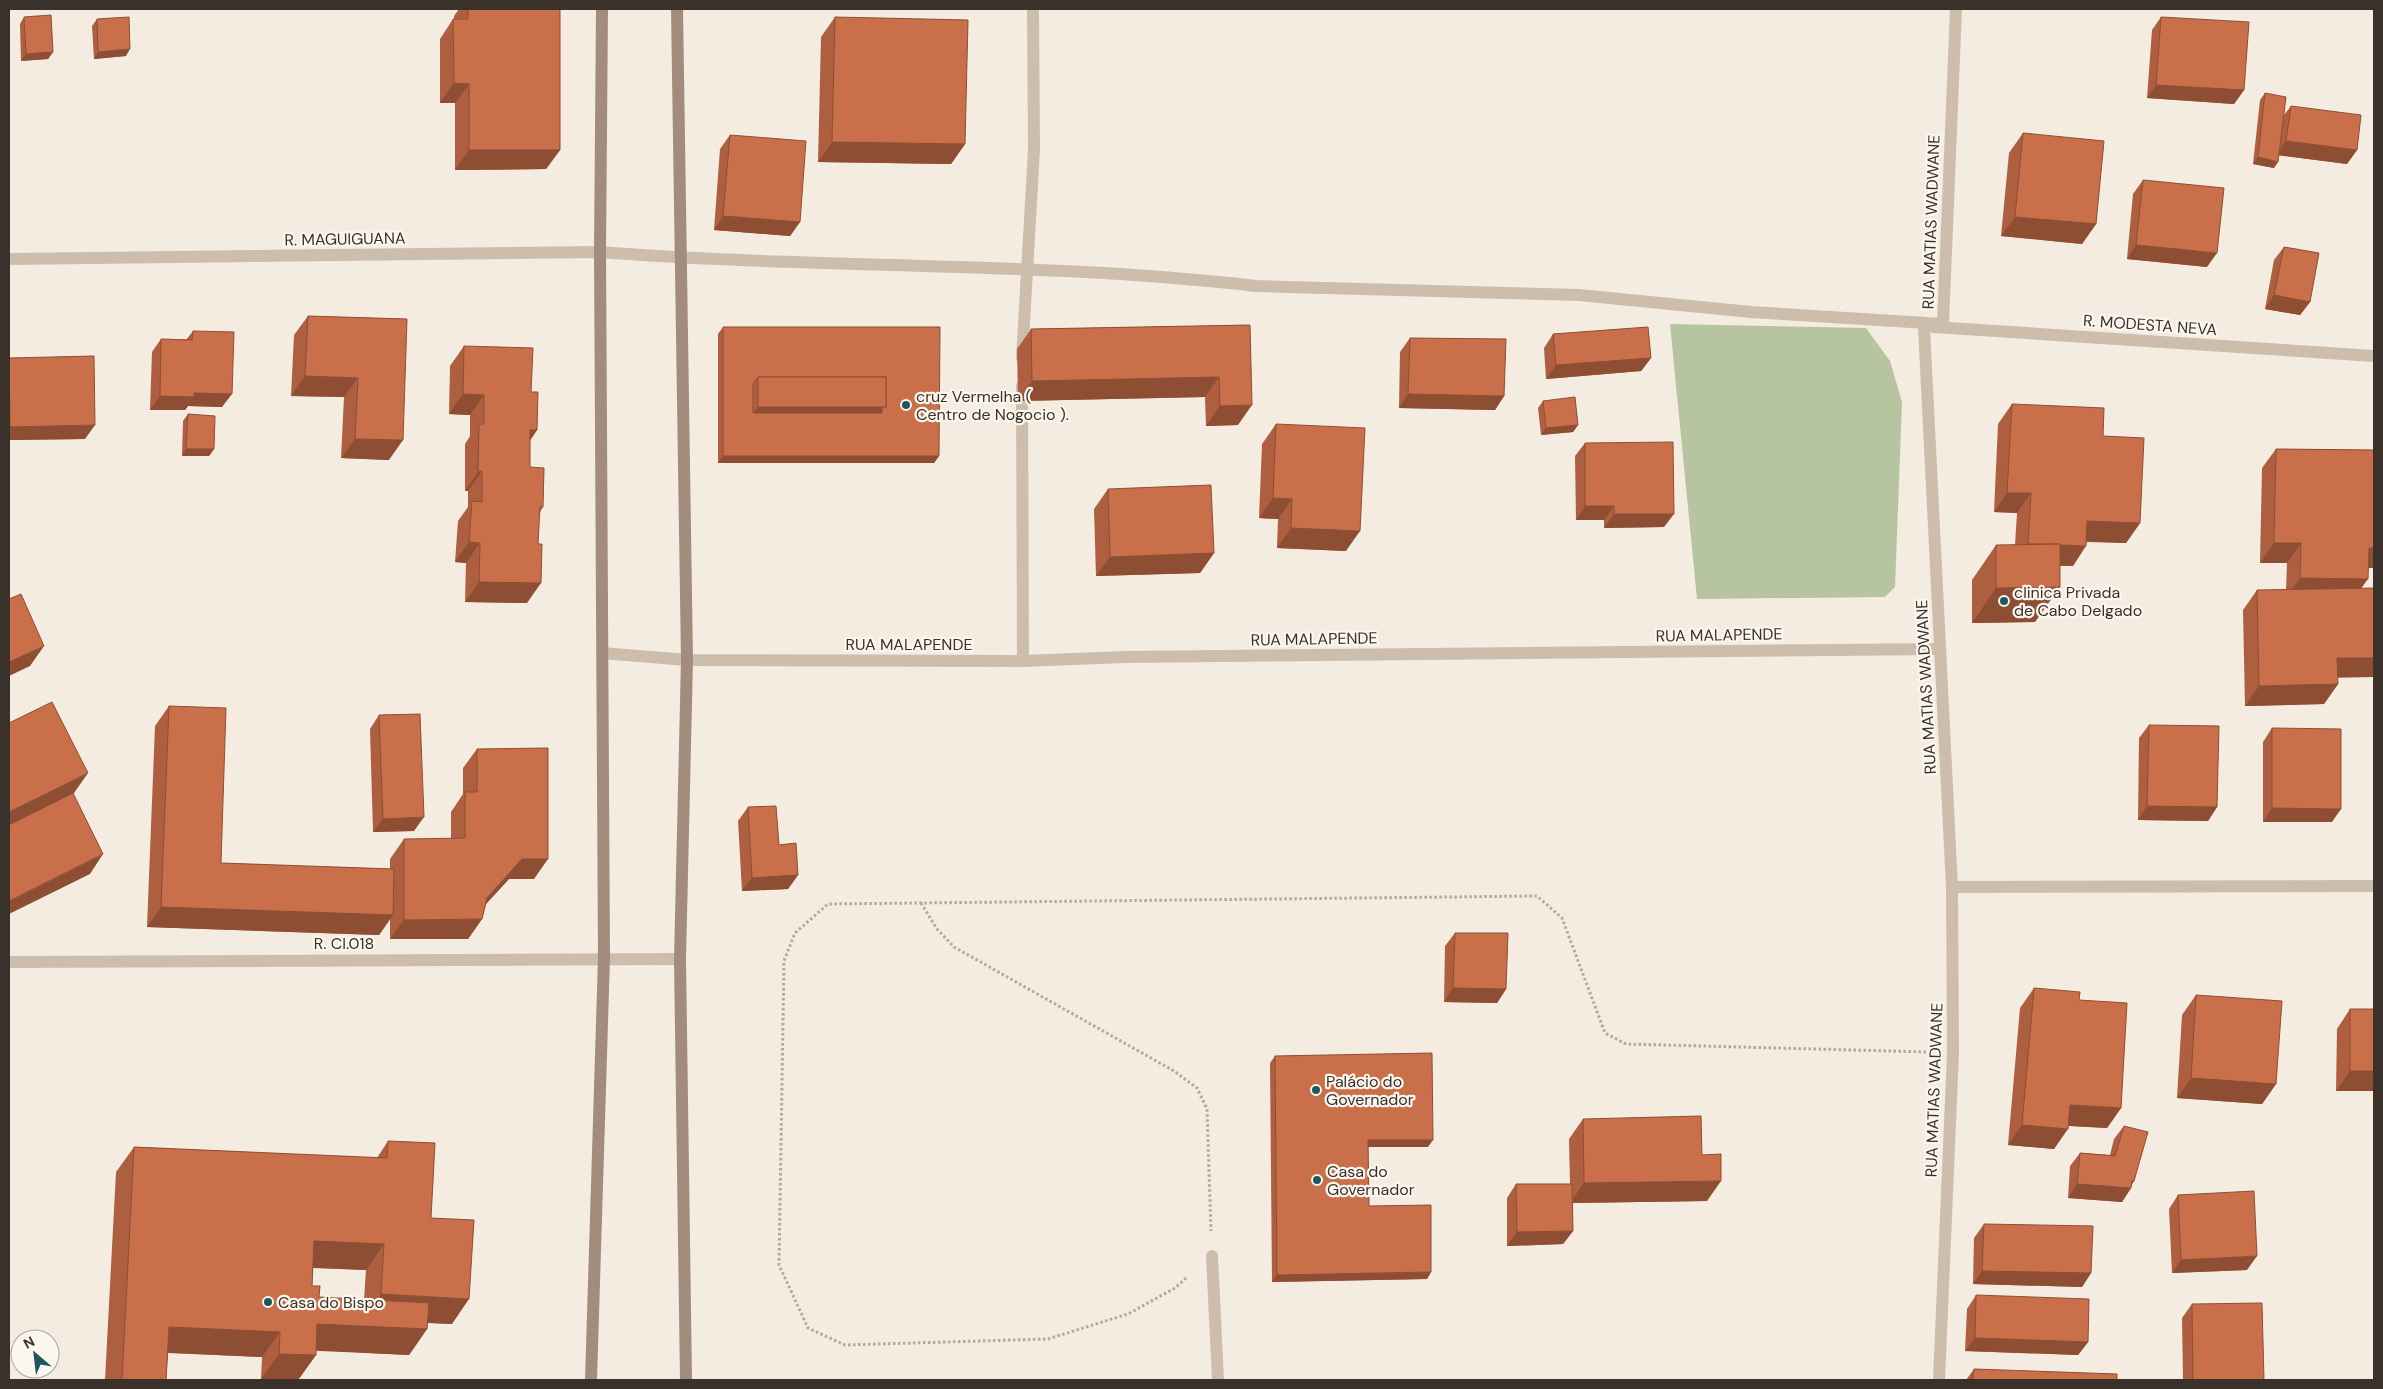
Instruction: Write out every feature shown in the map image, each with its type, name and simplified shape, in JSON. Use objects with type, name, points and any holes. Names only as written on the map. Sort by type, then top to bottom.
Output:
[{"type":"street","points":[[591,1380],[604,958],[600,252],[602,9]]},
{"type":"street","points":[[676,9],[687,660],[680,959],[686,1380]]},
{"type":"street","points":[[1023,661],[1021,339],[1034,150],[1033,9]]},
{"type":"street","name":"RUA MATIAS WADWANE","points":[[1938,1380],[1953,1053],[1952,887],[1924,327],[1943,324],[1956,9]]},
{"type":"street","name":"R. MAGUIGUANA","points":[[9,259],[600,252],[681,258],[1027,269],[1208,280],[1256,286],[1578,295],[1751,312],[1943,324]]},
{"type":"street","name":"R. MODESTA NEVA","points":[[1924,327],[2374,356]]},
{"type":"street","name":"RUA MALAPENDE","points":[[602,653],[687,660],[1023,661],[1153,656],[1940,650]]},
{"type":"street","points":[[1952,887],[2374,886]]},
{"type":"street","name":"R. CI.018","points":[[9,962],[680,959]]},
{"type":"street","points":[[1212,1256],[1218,1380]]},
{"type":"path","points":[[921,903],[937,929],[954,947],[1174,1072],[1197,1088],[1208,1109],[1212,1256],[1175,1288],[1128,1314],[1048,1339],[845,1345],[808,1328],[779,1265],[784,961],[795,933],[828,904],[1537,896],[1562,918],[1605,1033],[1626,1044],[1953,1053]]},
{"type":"green space","points":[[1670,324],[1866,328],[1890,361],[1902,402],[1895,587],[1885,597],[1697,599]]},
{"type":"building","points":[[468,9],[560,9],[560,150],[469,150],[469,84],[454,83],[453,19],[468,19]]},
{"type":"building","points":[[51,15],[53,52],[26,54],[24,17]]},
{"type":"building","points":[[129,17],[130,49],[98,52],[97,19]]},
{"type":"building","points":[[835,17],[968,20],[965,144],[832,142]]},
{"type":"building","points":[[2161,17],[2249,22],[2244,90],[2156,85]]},
{"type":"building","points":[[2265,93],[2286,97],[2278,162],[2258,157]]},
{"type":"building","points":[[2291,106],[2361,115],[2357,150],[2286,141]]},
{"type":"building","points":[[2023,133],[2104,141],[2096,224],[2015,217]]},
{"type":"building","points":[[730,135],[806,141],[800,222],[723,216]]},
{"type":"building","points":[[2143,180],[2224,188],[2217,253],[2136,245]]},
{"type":"building","points":[[2284,247],[2319,253],[2310,302],[2274,295]]},
{"type":"building","points":[[308,316],[407,319],[403,440],[355,439],[358,378],[305,376]]},
{"type":"building","points":[[1250,325],[1252,405],[1220,406],[1219,377],[1032,381],[1031,329]]},
{"type":"building","name":"cruz Vermelha ( Centro de Nogocio ).","points":[[723,327],[940,327],[939,456],[723,456]],"holes":[[[758,377],[886,377],[886,407],[882,407],[882,413],[753,413],[753,384]]]},
{"type":"building","points":[[1648,327],[1651,358],[1556,365],[1553,334]]},
{"type":"building","points":[[193,331],[234,332],[232,394],[194,393],[194,397],[160,396],[161,339],[192,340]]},
{"type":"building","points":[[1410,338],[1506,339],[1504,396],[1408,394]]},
{"type":"building","points":[[464,346],[533,348],[531,392],[538,392],[537,430],[530,430],[530,467],[544,468],[543,507],[540,507],[538,544],[542,544],[541,583],[479,582],[480,543],[469,542],[472,501],[482,502],[482,471],[478,472],[479,424],[484,424],[484,395],[463,394]]},
{"type":"building","points":[[94,356],[95,425],[10,427],[9,358]]},
{"type":"building","points":[[758,377],[886,377],[886,407],[758,407]]},
{"type":"building","points":[[1575,397],[1578,425],[1546,428],[1543,401]]},
{"type":"building","points":[[2012,404],[2104,408],[2103,436],[2144,438],[2140,523],[2087,521],[2086,546],[2028,544],[2031,493],[2007,493]]},
{"type":"building","points":[[188,414],[215,416],[214,449],[186,449]]},
{"type":"building","points":[[1276,424],[1365,428],[1360,531],[1291,528],[1292,499],[1273,498]]},
{"type":"building","points":[[1673,442],[1674,514],[1614,514],[1614,506],[1585,506],[1585,443]]},
{"type":"building","points":[[2276,449],[2374,450],[2374,548],[2369,548],[2368,579],[2300,578],[2301,543],[2274,543]]},
{"type":"building","points":[[1211,485],[1214,553],[1110,557],[1108,489]]},
{"type":"building","points":[[2060,544],[2060,587],[1996,588],[1996,545]]},
{"type":"building","points":[[2374,588],[2374,658],[2337,658],[2338,684],[2259,686],[2257,590]]},
{"type":"building","points":[[21,594],[44,646],[9,662],[9,599]]},
{"type":"building","points":[[52,702],[88,773],[9,812],[9,723]]},
{"type":"building","points":[[169,706],[226,708],[221,863],[394,869],[393,915],[161,907]]},
{"type":"building","points":[[420,714],[424,817],[383,819],[379,715]]},
{"type":"building","points":[[2149,725],[2219,726],[2217,807],[2147,806]]},
{"type":"building","points":[[2272,728],[2341,729],[2341,809],[2272,808]]},
{"type":"building","points":[[548,748],[548,859],[522,859],[487,898],[482,919],[404,920],[404,839],[465,838],[465,792],[477,792],[477,749]]},
{"type":"building","points":[[73,793],[103,854],[9,901],[9,825]]},
{"type":"building","points":[[776,806],[779,845],[796,843],[798,875],[752,878],[748,807]]},
{"type":"building","points":[[1455,933],[1508,933],[1506,989],[1453,988]]},
{"type":"building","points":[[2034,988],[2080,992],[2079,1000],[2127,1003],[2121,1108],[2070,1105],[2068,1129],[2022,1125]]},
{"type":"building","points":[[2196,995],[2282,1001],[2276,1084],[2191,1078]]},
{"type":"building","points":[[2350,1009],[2374,1009],[2374,1071],[2350,1071]]},
{"type":"building","name":"Casa do Governador","points":[[1432,1053],[1433,1140],[1368,1140],[1369,1206],[1431,1205],[1431,1272],[1277,1275],[1275,1056]]},
{"type":"building","points":[[1701,1116],[1702,1155],[1721,1154],[1721,1181],[1584,1183],[1583,1119]]},
{"type":"building","points":[[2124,1126],[2148,1132],[2131,1188],[2077,1184],[2080,1153],[2115,1156]]},
{"type":"building","points":[[388,1141],[435,1143],[431,1218],[474,1220],[469,1299],[381,1294],[384,1244],[314,1241],[312,1286],[320,1286],[319,1297],[429,1303],[427,1329],[317,1324],[316,1355],[279,1354],[280,1332],[169,1327],[166,1380],[122,1380],[134,1147],[387,1158]]},
{"type":"building","points":[[1516,1184],[1572,1184],[1573,1231],[1517,1232]]},
{"type":"building","points":[[2254,1191],[2257,1256],[2181,1260],[2178,1195]]},
{"type":"building","points":[[1984,1224],[2093,1226],[2091,1273],[1982,1271]]},
{"type":"building","points":[[1976,1295],[2089,1299],[2088,1342],[1975,1338]]},
{"type":"building","points":[[2262,1303],[2264,1380],[2193,1380],[2192,1304]]},
{"type":"building","points":[[1974,1369],[2117,1374],[2117,1380],[1973,1380]]},
{"type":"place","name":"cruz Vermelha ( Centro de Nogocio ).","points":[[906,405]]},
{"type":"place","name":"clinica Privada de Cabo Delgado","points":[[2004,601]]},
{"type":"place","name":"Palácio do Governador","points":[[1316,1090]]},
{"type":"place","name":"Casa do Governador","points":[[1317,1180]]},
{"type":"place","name":"Casa do Bispo","points":[[268,1302]]}]
